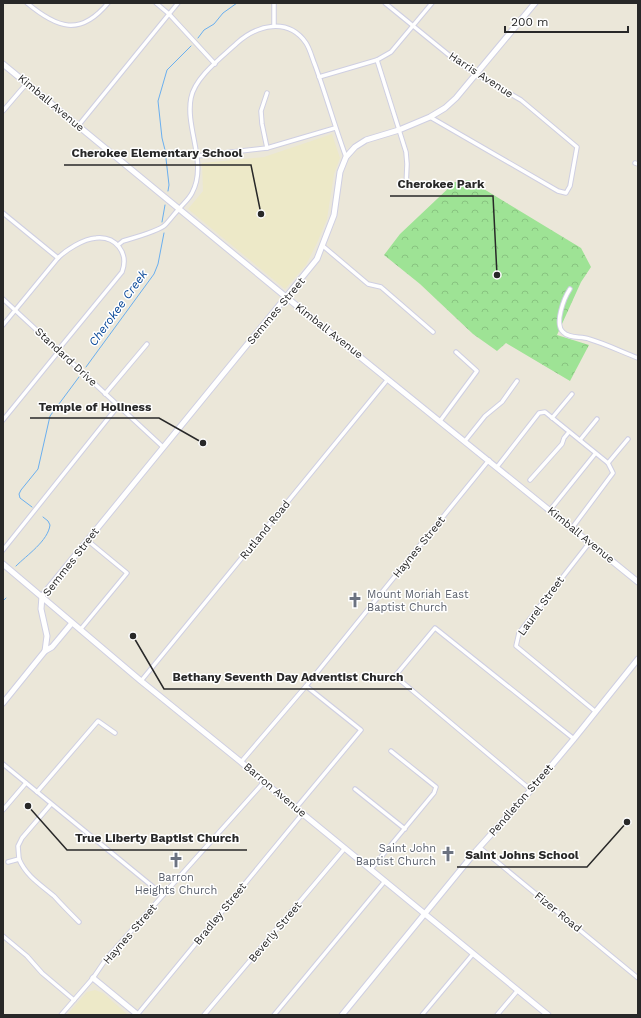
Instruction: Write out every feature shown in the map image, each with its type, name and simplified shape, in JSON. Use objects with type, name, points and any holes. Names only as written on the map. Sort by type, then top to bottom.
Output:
[{"type":"main road","name":"Semmes Street","points":[[45,651],[47,636],[41,609],[42,596],[314,264],[323,246],[334,215],[340,172],[346,157],[355,147],[366,140],[399,130],[430,117],[445,108],[456,98],[535,3]]},
{"type":"main road","name":"Kimball Avenue","points":[[3,64],[286,298],[388,378],[638,582]]},
{"type":"main road","name":"Barron Avenue","points":[[3,564],[141,681],[548,1015]]},
{"type":"main road","points":[[3,703],[45,651],[52,646],[72,623]]},
{"type":"main road","name":"Pendleton Street","points":[[342,1015],[479,847],[531,790],[638,659]]},
{"type":"main road","points":[[93,978],[138,1015]]},
{"type":"street","points":[[27,3],[49,20],[67,25],[82,24],[92,20],[108,3]]},
{"type":"street","points":[[156,3],[169,14],[215,64]]},
{"type":"street","points":[[78,126],[178,3]]},
{"type":"street","points":[[274,3],[274,26]]},
{"type":"street","name":"Harris Avenue","points":[[385,3],[455,60],[521,100],[577,147],[570,186],[566,193],[558,191],[430,117]]},
{"type":"street","points":[[319,77],[377,60],[391,52],[432,3]]},
{"type":"street","points":[[118,245],[123,241],[164,226],[192,194],[197,182],[197,156],[189,110],[191,96],[197,83],[215,64],[246,35],[256,30],[274,26],[291,30],[306,44],[319,77],[346,157]]},
{"type":"street","points":[[377,60],[406,152],[408,164],[406,187]]},
{"type":"street","points":[[3,111],[27,83]]},
{"type":"street","points":[[266,93],[261,111],[267,148]]},
{"type":"street","points":[[197,156],[267,148],[335,128]]},
{"type":"street","points":[[3,213],[58,258]]},
{"type":"street","points":[[3,325],[58,258],[70,248],[94,238],[102,238],[114,242],[124,254],[124,265],[122,272],[3,420]]},
{"type":"street","points":[[323,246],[368,284],[381,287],[433,332]]},
{"type":"street","points":[[570,290],[559,321],[559,326],[562,331],[569,336],[588,338],[638,358]]},
{"type":"street","name":"Standard Drive","points":[[3,299],[164,447]]},
{"type":"street","points":[[105,394],[147,344]]},
{"type":"street","points":[[440,421],[478,371],[456,352]]},
{"type":"street","name":"Rutland Road","points":[[141,681],[388,378]]},
{"type":"street","points":[[465,441],[485,416],[502,402],[517,381]]},
{"type":"street","points":[[552,418],[572,394]]},
{"type":"street","points":[[3,550],[118,406]]},
{"type":"street","points":[[497,467],[539,413],[545,412],[580,440],[595,454],[608,463],[613,473],[572,528]]},
{"type":"street","points":[[580,440],[597,419]]},
{"type":"street","points":[[530,480],[562,444],[564,438],[569,432]]},
{"type":"street","points":[[608,463],[628,439]]},
{"type":"street","points":[[550,510],[595,454]]},
{"type":"street","name":"Haynes Street","points":[[241,762],[306,686],[489,460]]},
{"type":"street","points":[[80,630],[127,573],[87,540]]},
{"type":"street","name":"Laurel Street","points":[[590,542],[519,633],[516,646],[596,712]]},
{"type":"street","points":[[531,790],[395,676],[435,628],[574,739]]},
{"type":"street","points":[[296,808],[361,730],[306,686]]},
{"type":"street","points":[[37,792],[98,721],[115,733]]},
{"type":"street","points":[[371,869],[434,793],[436,787],[391,751]]},
{"type":"street","points":[[3,764],[163,895]]},
{"type":"street","name":"Haynes Street","points":[[61,1015],[93,978],[106,959],[264,782]]},
{"type":"street","points":[[3,810],[26,783]]},
{"type":"street","points":[[355,789],[405,829]]},
{"type":"street","points":[[51,804],[20,842],[18,851],[19,859],[30,876],[54,896],[79,922]]},
{"type":"street","name":"Bradley Street","points":[[138,1015],[303,813]]},
{"type":"street","name":"Fizer Road","points":[[479,847],[638,978]]},
{"type":"street","name":"Beverly Street","points":[[204,1015],[345,848]]},
{"type":"street","points":[[8,862],[19,859]]},
{"type":"street","points":[[274,1015],[385,881]]},
{"type":"street","points":[[3,936],[27,956],[46,977],[74,1000]]},
{"type":"street","points":[[422,1015],[473,954]]},
{"type":"street","points":[[497,1015],[518,990]]},
{"type":"shaded area","points":[[332,134],[340,158],[334,174],[327,219],[306,265],[285,289],[188,209],[203,191],[202,163],[264,157]]},
{"type":"shaded area","points":[[95,990],[103,993],[128,1015],[67,1015],[87,992]]},
{"type":"green space","points":[[469,180],[581,248],[591,267],[581,282],[557,335],[589,345],[570,381],[506,343],[497,351],[473,334],[420,284],[384,255],[400,234],[455,182]]},
{"type":"waterway","name":"Cherokee Creek","points":[[198,38],[204,30],[214,24],[223,13],[237,3]]},
{"type":"waterway","name":"Cherokee Creek","points":[[168,191],[169,185],[158,101],[167,70],[191,46]]},
{"type":"waterway","name":"Cherokee Creek","points":[[162,222],[165,205]]},
{"type":"waterway","name":"Cherokee Creek","points":[[86,367],[154,274],[158,264],[164,233]]},
{"type":"waterway","name":"Cherokee Creek","points":[[32,507],[20,498],[19,494],[38,469],[50,416],[79,377]]},
{"type":"waterway","name":"Cherokee Creek","points":[[16,566],[45,537],[50,525],[43,517]]},
{"type":"waterway","name":"Cherokee Creek","points":[[3,601],[6,598]]},
{"type":"place","name":"Cherokee Elementary School","points":[[261,214]]},
{"type":"place","name":"Cherokee Park","points":[[497,275]]},
{"type":"place","name":"Temple of Holiness","points":[[203,443]]},
{"type":"place","name":"Mount Moriah East Baptist Church","points":[[355,600]]},
{"type":"place","name":"Bethany Seventh Day Adventist Church","points":[[133,636]]},
{"type":"place","name":"True Liberty Baptist Church","points":[[28,806]]},
{"type":"place","name":"Saint Johns School","points":[[627,822]]},
{"type":"place","name":"Saint John Baptist Church","points":[[448,854]]},
{"type":"place","name":"Barron Heights Church","points":[[176,860]]}]
